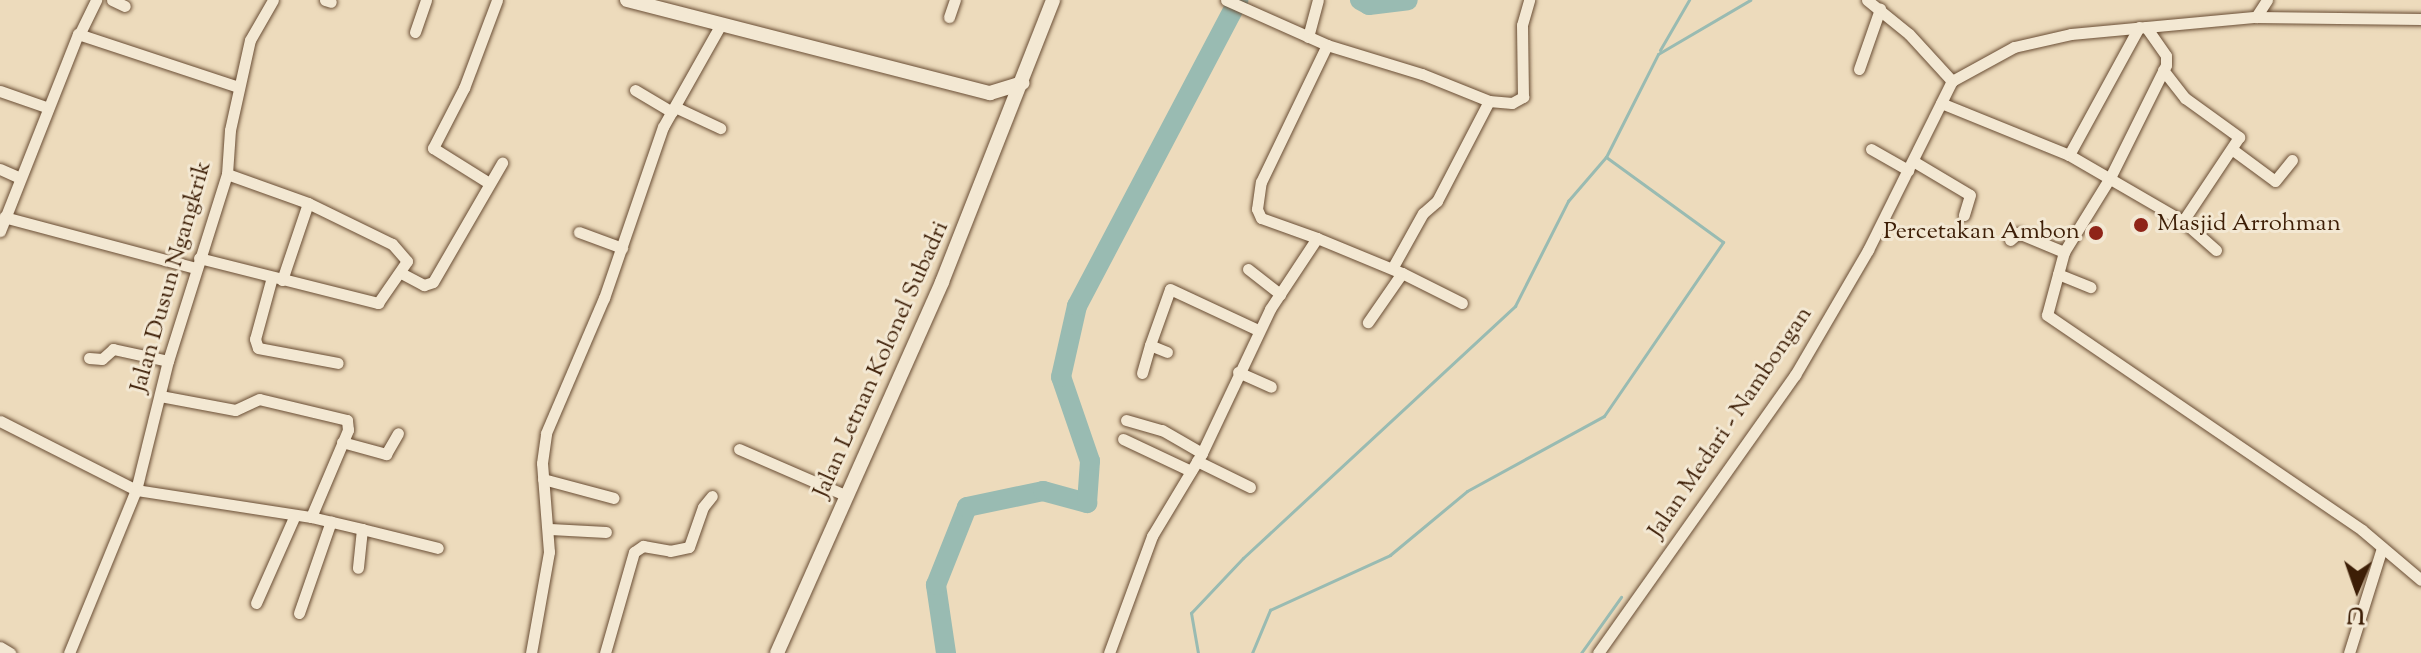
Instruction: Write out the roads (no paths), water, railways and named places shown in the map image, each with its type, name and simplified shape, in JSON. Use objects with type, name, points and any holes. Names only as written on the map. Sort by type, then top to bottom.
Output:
[{"type":"main road","points":[[627,0],[990,93],[1014,107]]},
{"type":"main road","name":"Jalan Letnan Kolonel Subadri","points":[[777,653],[1014,107],[1053,0]]},
{"type":"main road","points":[[990,93],[1023,83]]},
{"type":"street","points":[[0,231],[46,107],[96,0]]},
{"type":"street","points":[[112,0],[125,6]]},
{"type":"street","name":"Jalan Dusun Ngangkrik","points":[[69,653],[138,484],[168,361],[227,174],[238,87],[250,40],[273,0]]},
{"type":"street","points":[[415,32],[426,0]]},
{"type":"street","points":[[489,183],[433,148],[464,88],[497,0]]},
{"type":"street","points":[[949,17],[955,0]]},
{"type":"street","points":[[1226,0],[1327,45],[1422,74],[1489,101],[1512,103],[1523,97],[1522,25],[1529,0]]},
{"type":"street","points":[[1308,37],[1318,0]]},
{"type":"street","points":[[1867,0],[1880,9],[1952,81],[2040,39],[2256,17],[2421,19]]},
{"type":"street","points":[[2256,17],[2267,0]]},
{"type":"street","points":[[1859,69],[1880,9]]},
{"type":"street","points":[[531,653],[547,581],[550,529],[543,479],[546,433],[622,248],[673,110],[720,26]]},
{"type":"street","points":[[2142,27],[2166,56],[2163,70],[2111,176],[2064,252],[2048,310],[2051,320],[2357,526],[2421,580]]},
{"type":"street","points":[[2069,155],[2142,27]]},
{"type":"street","points":[[80,33],[238,87]]},
{"type":"street","points":[[1327,45],[1312,86],[1261,182],[1257,209],[1261,218],[1398,270],[1462,303]]},
{"type":"street","points":[[2163,70],[2199,110],[2237,133],[2233,150],[2183,221]]},
{"type":"street","name":"Jalan Medari - Nambongan","points":[[1598,653],[1795,375],[1910,166],[1952,81]]},
{"type":"street","points":[[635,90],[673,110],[720,128]]},
{"type":"street","points":[[0,91],[46,107]]},
{"type":"street","points":[[1368,322],[1398,270],[1423,213],[1437,201],[1489,101]]},
{"type":"street","points":[[1941,103],[2069,155],[2111,176],[2183,221],[2216,250]]},
{"type":"street","points":[[1871,149],[1970,195],[1964,215]]},
{"type":"street","points":[[2233,150],[2275,181],[2292,160]]},
{"type":"street","points":[[401,273],[424,285],[433,282],[502,163]]},
{"type":"street","points":[[0,169],[18,177]]},
{"type":"street","points":[[4,217],[378,303],[401,273],[407,261],[392,244],[308,203],[227,174]]},
{"type":"street","points":[[308,203],[255,339],[258,348],[338,363]]},
{"type":"street","points":[[579,232],[622,248]]},
{"type":"street","points":[[2010,240],[2018,233],[2064,252]]},
{"type":"street","points":[[1109,653],[1140,561],[1197,461],[1258,330],[1317,238]]},
{"type":"street","points":[[1248,269],[1280,294]]},
{"type":"street","points":[[2058,274],[2091,287]]},
{"type":"street","points":[[1142,373],[1170,289],[1258,330]]},
{"type":"street","points":[[1150,345],[1167,352]]},
{"type":"street","points":[[89,358],[102,359],[113,349],[168,361]]},
{"type":"street","points":[[1238,372],[1271,387]]},
{"type":"street","points":[[160,396],[235,410],[259,399],[347,420],[342,442],[311,517]]},
{"type":"street","points":[[1126,420],[1162,430],[1197,461]]},
{"type":"street","points":[[0,421],[138,484],[331,521],[419,552]]},
{"type":"street","points":[[342,442],[386,454],[398,433]]},
{"type":"street","points":[[1123,439],[1197,461],[1250,487]]},
{"type":"street","points":[[739,449],[847,496]]},
{"type":"street","points":[[543,479],[614,498]]},
{"type":"street","points":[[605,653],[634,552],[643,546],[670,551],[689,547],[703,507],[712,496]]},
{"type":"street","points":[[256,603],[295,515]]},
{"type":"street","points":[[299,613],[331,521]]},
{"type":"street","points":[[550,529],[606,532]]},
{"type":"street","points":[[362,532],[438,548]]},
{"type":"street","points":[[358,568],[362,532]]},
{"type":"street","points":[[2349,653],[2382,548]]},
{"type":"street","points":[[0,647],[10,653]]},
{"type":"waterway","points":[[946,653],[936,585],[967,507],[1043,491],[1087,503],[1090,461],[1061,377],[1077,306],[1238,0]]},
{"type":"waterway","points":[[1360,0],[1369,5],[1408,0]]},
{"type":"waterway","points":[[1660,50],[1689,0]]},
{"type":"waterway","points":[[1252,653],[1270,610],[1390,555],[1467,491],[1604,416],[1723,242],[1606,157],[1658,54],[1750,0]]},
{"type":"waterway","points":[[1198,653],[1191,613],[1243,558],[1515,306],[1568,201],[1606,157]]},
{"type":"waterway","points":[[1581,653],[1621,597]]},
{"type":"place","name":"Masjid Arrohman","points":[[2141,225]]},
{"type":"place","name":"Percetakan Ambon","points":[[2096,233]]}]
